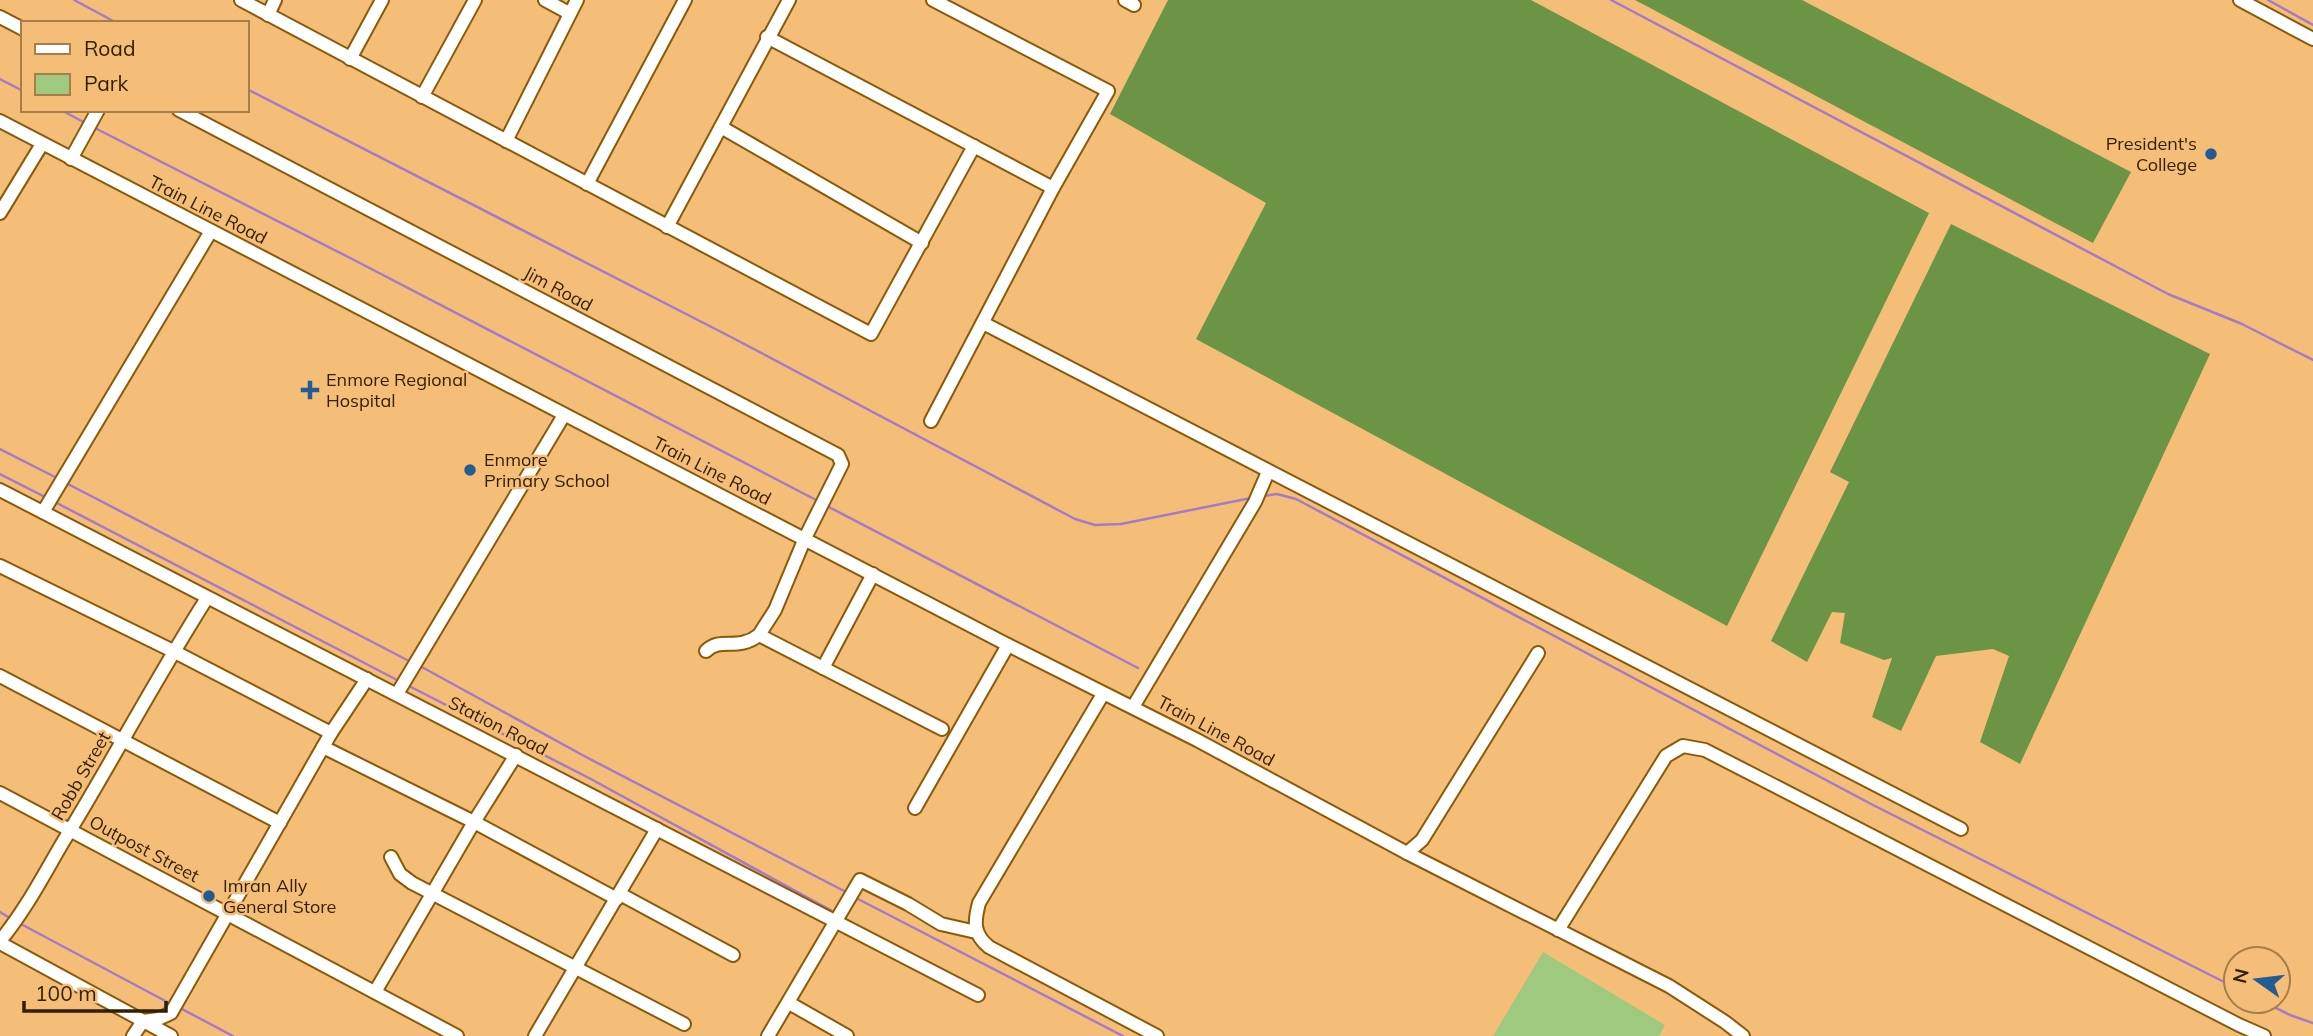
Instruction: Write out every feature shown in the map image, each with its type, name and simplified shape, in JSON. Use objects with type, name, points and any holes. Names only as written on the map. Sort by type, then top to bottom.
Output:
[{"type":"street","points":[[241,0],[871,334],[974,146]]},
{"type":"street","points":[[268,15],[275,0]]},
{"type":"street","points":[[350,59],[382,0]]},
{"type":"street","points":[[422,97],[475,0]]},
{"type":"street","points":[[545,0],[569,13]]},
{"type":"street","points":[[506,141],[576,0]]},
{"type":"street","points":[[587,184],[685,0]]},
{"type":"street","points":[[667,227],[789,0]]},
{"type":"street","points":[[931,421],[1053,188],[1108,91],[933,0]]},
{"type":"street","points":[[2240,0],[2313,39]]},
{"type":"street","points":[[0,17],[21,28]]},
{"type":"street","points":[[767,37],[1053,188]]},
{"type":"street","name":"Jim Road","points":[[183,112],[838,455],[842,464],[805,538],[775,610],[759,635]]},
{"type":"street","points":[[71,159],[95,115]]},
{"type":"street","name":"Train Line Road","points":[[0,121],[1008,645],[1133,707],[1407,853],[1669,986],[1743,1036]]},
{"type":"street","points":[[721,128],[922,243]]},
{"type":"street","points":[[0,213],[42,144]]},
{"type":"street","points":[[43,512],[211,231]]},
{"type":"street","points":[[983,323],[1961,829]]},
{"type":"street","points":[[397,694],[564,415]]},
{"type":"street","points":[[1133,707],[1255,502],[1268,472]]},
{"type":"street","name":"Station Road","points":[[0,490],[978,995]]},
{"type":"street","points":[[0,566],[331,733]]},
{"type":"street","points":[[823,668],[873,574]]},
{"type":"street","name":"Robb Street","points":[[0,942],[71,829],[173,651],[207,598]]},
{"type":"street","points":[[706,651],[718,644],[749,643],[759,635],[942,729]]},
{"type":"street","points":[[915,808],[1008,645]]},
{"type":"street","points":[[1407,853],[1422,840],[1538,653]]},
{"type":"street","points":[[0,676],[280,823]]},
{"type":"street","points":[[133,1036],[143,1021],[158,1019],[174,1009],[331,733],[368,679]]},
{"type":"street","points":[[1103,694],[979,903],[975,919],[976,932],[989,947],[1157,1036]]},
{"type":"street","points":[[1558,930],[1666,756],[1683,746],[1705,750],[2239,1026],[2264,1036]]},
{"type":"street","points":[[323,747],[733,955]]},
{"type":"street","points":[[375,992],[516,755]]},
{"type":"street","name":"Outpost Street","points":[[0,793],[457,1036]]},
{"type":"street","points":[[535,1036],[657,829]]},
{"type":"street","points":[[391,857],[400,874],[432,893],[684,1024]]},
{"type":"street","points":[[768,1036],[860,880],[941,924],[976,932]]},
{"type":"street","points":[[0,942],[171,1036]]},
{"type":"street","points":[[789,1003],[847,1036]]},
{"type":"green space","points":[[1168,0],[1531,0],[1929,213],[1727,626],[1196,339],[1266,203],[1110,114]]},
{"type":"green space","points":[[1635,0],[1802,0],[2131,172],[2093,243]]},
{"type":"green space","points":[[1951,224],[2210,354],[2020,764],[1980,742],[2009,656],[1993,649],[1936,656],[1901,731],[1872,717],[1892,658],[1884,660],[1840,643],[1845,613],[1832,612],[1807,662],[1771,641],[1849,482],[1830,472]]},
{"type":"green space","points":[[1543,952],[1665,1025],[1659,1036],[1493,1036]]},
{"type":"waterway","points":[[74,0],[113,21]]},
{"type":"waterway","points":[[1611,0],[2168,294],[2242,324],[2313,360]]},
{"type":"waterway","points":[[2268,0],[2313,25]]},
{"type":"waterway","points":[[0,79],[21,90]]},
{"type":"waterway","points":[[248,90],[731,337],[1075,519],[1095,525],[1121,524],[1251,498]]},
{"type":"waterway","points":[[65,112],[87,124]]},
{"type":"waterway","points":[[93,127],[818,501]]},
{"type":"waterway","points":[[0,449],[57,478]]},
{"type":"waterway","points":[[0,474],[47,498]]},
{"type":"waterway","points":[[66,483],[411,662]]},
{"type":"waterway","points":[[1264,496],[1277,494],[1296,499],[1873,805],[2222,981]]},
{"type":"waterway","points":[[53,501],[401,682]]},
{"type":"waterway","points":[[827,506],[1138,668]]},
{"type":"waterway","points":[[420,666],[586,757],[844,891]]},
{"type":"waterway","points":[[407,685],[589,778],[834,912]]},
{"type":"waterway","points":[[858,899],[1123,1036]]},
{"type":"waterway","points":[[0,912],[10,918]]},
{"type":"waterway","points":[[19,923],[171,1004]]},
{"type":"waterway","points":[[180,1008],[233,1036]]},
{"type":"waterway","points":[[2290,1015],[2313,1023]]},
{"type":"place","name":"President's College","points":[[2211,154]]},
{"type":"place","name":"Enmore Regional Hospital","points":[[310,390]]},
{"type":"place","name":"Enmore Primary School","points":[[470,470]]},
{"type":"place","name":"Imran Ally General Store","points":[[209,896]]}]
